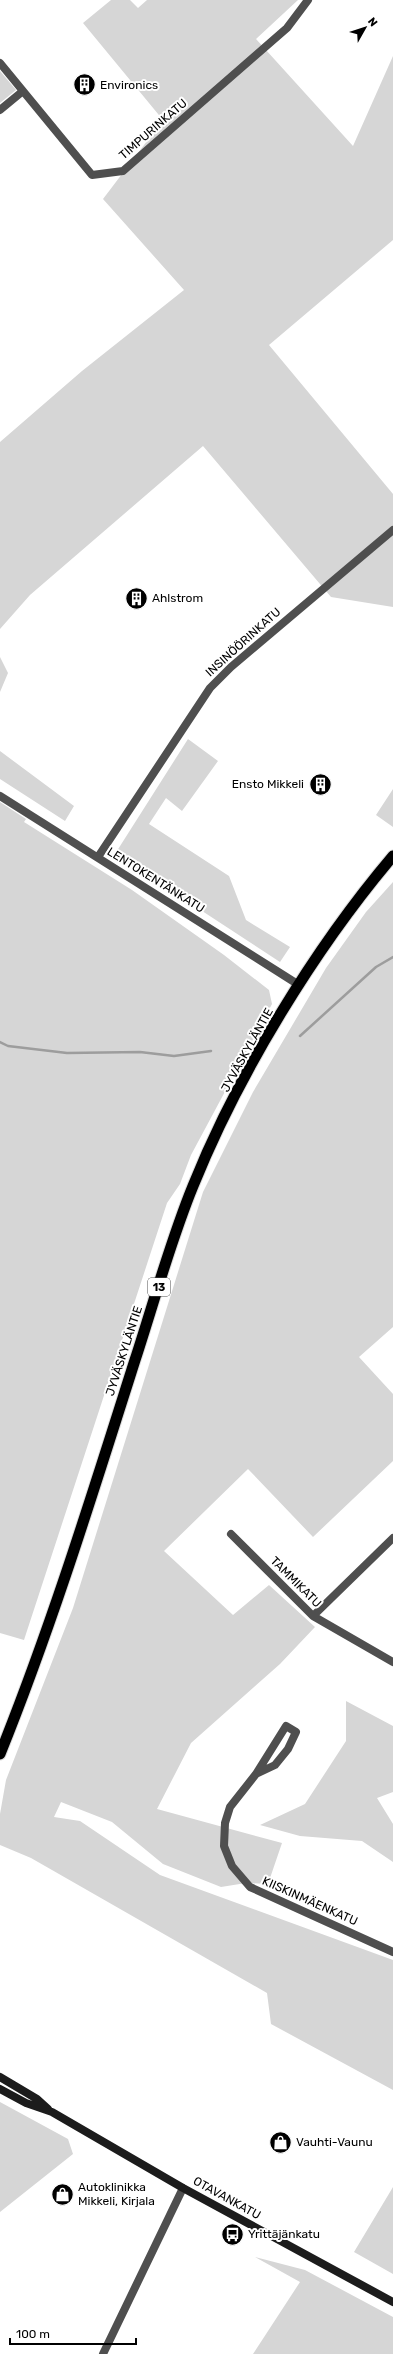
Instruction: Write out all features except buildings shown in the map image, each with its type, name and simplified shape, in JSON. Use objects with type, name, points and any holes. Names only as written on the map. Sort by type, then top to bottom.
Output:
[{"type":"highway","name":"JYVÄSKYLÄNTIE","points":[[0,1754],[29,1681],[72,1557],[194,1184],[243,1081],[299,985],[346,918],[393,856]]},
{"type":"main road","name":"OTAVANKATU","points":[[0,2077],[37,2098],[52,2112]]},
{"type":"main road","name":"OTAVANKATU","points":[[0,2089],[26,2103],[52,2112],[184,2188],[393,2302]]},
{"type":"street","name":"TIMPURINKATU","points":[[0,64],[92,174],[123,171],[287,28],[308,0]]},
{"type":"street","points":[[0,110],[23,91]]},
{"type":"street","name":"INSINÖÖRINKATU","points":[[98,857],[210,688],[230,667],[393,530]]},
{"type":"street","name":"LENTOKENTÄNKATU","points":[[0,796],[299,985]]},
{"type":"street","name":"TAMMIKATU","points":[[231,1534],[313,1616],[393,1662]]},
{"type":"street","points":[[313,1616],[393,1538]]},
{"type":"street","name":"KIISKINMÄENKATU","points":[[256,1774],[275,1765],[288,1749],[296,1732],[286,1726],[256,1774],[230,1807],[225,1823],[224,1846],[232,1866],[250,1887],[393,1952]]},
{"type":"street","points":[[104,2354],[184,2188]]},
{"type":"shaded area","points":[[111,0],[130,0],[138,8],[147,0],[298,0],[256,39],[353,146],[393,56],[393,240],[269,345],[393,494],[393,607],[331,597],[203,446],[30,595],[0,629],[0,442],[82,371],[184,290],[103,199],[163,120],[83,23]]},
{"type":"shaded area","points":[[0,71],[16,90],[0,103]]},
{"type":"shaded area","points":[[0,657],[8,673],[0,692]]},
{"type":"shaded area","points":[[188,739],[218,761],[182,811],[166,798],[149,824],[229,876],[246,920],[290,947],[280,962],[115,854]]},
{"type":"shaded area","points":[[0,751],[74,806],[65,821],[0,779]]},
{"type":"shaded area","points":[[393,789],[393,827],[376,815]]},
{"type":"shaded area","points":[[0,802],[26,819],[24,822],[132,890],[224,955],[269,990],[272,1004],[191,1155],[180,1184],[167,1203],[24,1640],[0,1633]]},
{"type":"shaded area","points":[[393,882],[393,1327],[359,1357],[393,1394],[393,1461],[313,1537],[248,1469],[164,1551],[233,1615],[269,1585],[315,1627],[280,1664],[191,1743],[157,1809],[282,1843],[268,1884],[246,1883],[221,1887],[163,1864],[112,1822],[61,1802],[54,1817],[80,1821],[160,1875],[393,1960],[393,2090],[271,2024],[267,1993],[31,1858],[0,1845],[0,1814],[6,1780],[73,1608],[203,1192],[253,1092],[326,968],[366,912]]},
{"type":"shaded area","points":[[346,1701],[393,1726],[393,1792],[377,1798],[393,1824],[393,1862],[362,1841],[300,1836],[260,1825],[305,1804],[346,1741]]},
{"type":"shaded area","points":[[0,2102],[68,2139],[73,2154],[0,2212]]},
{"type":"shaded area","points":[[393,2187],[393,2274],[354,2252]]},
{"type":"shaded area","points":[[255,2257],[305,2270],[393,2317],[393,2354],[253,2354],[300,2282]]},
{"type":"waterway","points":[[300,1036],[376,967],[393,957]]},
{"type":"waterway","points":[[0,1042],[8,1046],[67,1053],[140,1052],[174,1056],[211,1051]]},
{"type":"place","name":"Environics","points":[[84,85]]},
{"type":"place","name":"Ahlstrom","points":[[137,598]]},
{"type":"place","name":"Ensto Mikkeli","points":[[320,784]]},
{"type":"place","name":"Vauhti-Vaunu","points":[[280,2142]]},
{"type":"place","name":"Autoklinikka Mikkeli, Kirjala","points":[[63,2194]]},
{"type":"place","name":"Yrittäjänkatu","points":[[232,2234]]}]
